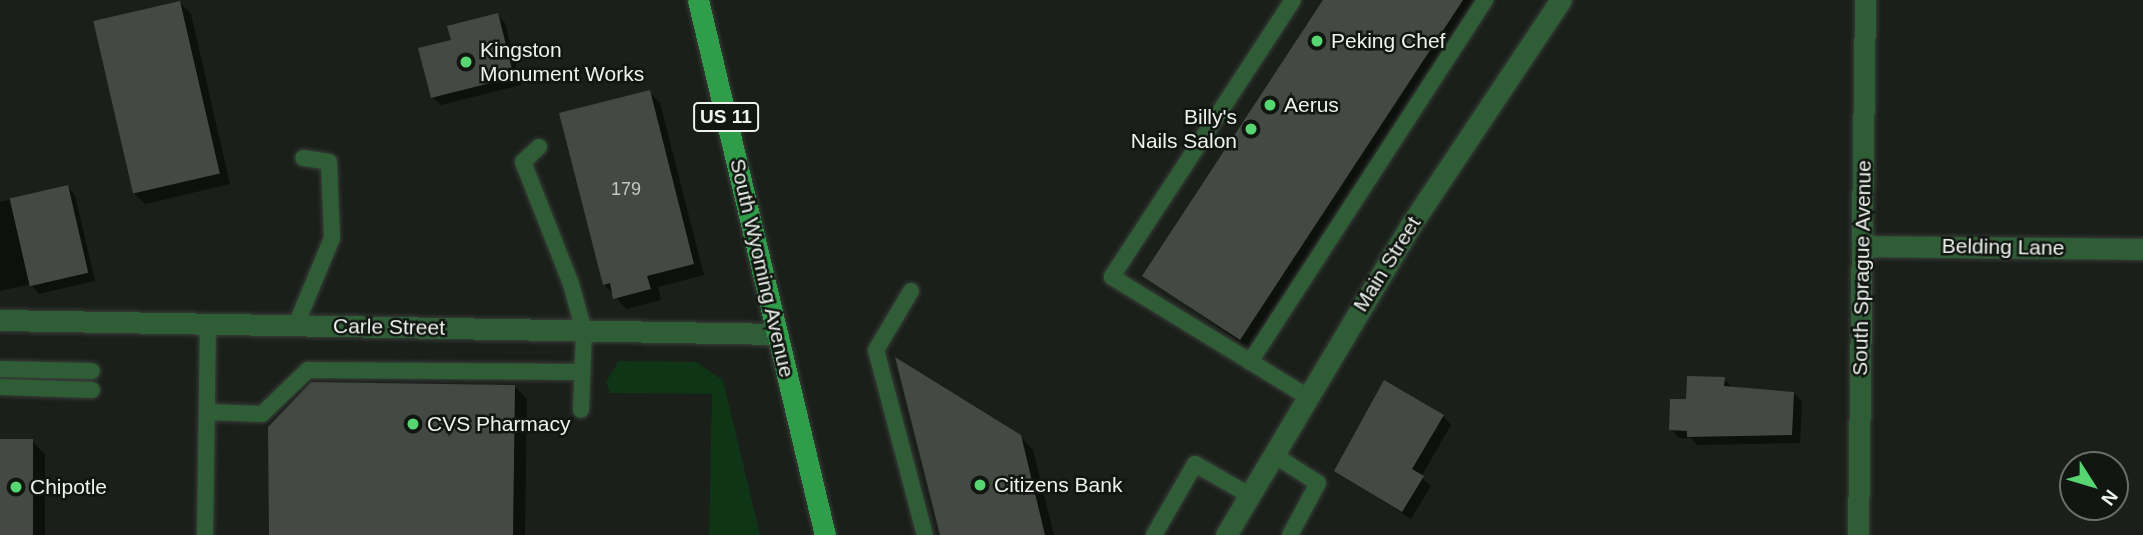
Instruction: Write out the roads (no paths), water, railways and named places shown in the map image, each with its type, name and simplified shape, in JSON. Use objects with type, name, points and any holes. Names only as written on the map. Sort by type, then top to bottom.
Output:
[{"type":"main road","name":"South Wyoming Avenue","points":[[698,0],[825,535]]},
{"type":"street","name":"Main Street","points":[[1226,535],[1410,226],[1561,0]]},
{"type":"street","name":"South Sprague Avenue","points":[[1858,535],[1865,0]]},
{"type":"street","name":"Belding Lane","points":[[1862,246],[2143,249]]},
{"type":"street","name":"Carle Street","points":[[0,320],[777,334]]},
{"type":"lane","points":[[1293,0],[1112,277],[1308,397]]},
{"type":"lane","points":[[1250,362],[1485,0]]},
{"type":"lane","points":[[539,146],[523,162],[584,331],[581,410]]},
{"type":"lane","points":[[296,325],[332,239],[329,162],[303,158]]},
{"type":"lane","points":[[911,291],[876,350],[925,535]]},
{"type":"lane","points":[[205,535],[208,324]]},
{"type":"lane","points":[[0,369],[92,371]]},
{"type":"lane","points":[[207,412],[262,414],[308,370],[581,372]]},
{"type":"lane","points":[[0,387],[92,390]]},
{"type":"lane","points":[[1273,455],[1318,483],[1290,535]]},
{"type":"lane","points":[[1154,535],[1195,464],[1249,495]]},
{"type":"place","name":"Peking Chef","points":[[1317,41]]},
{"type":"place","name":"Kingston Monument Works","points":[[466,62]]},
{"type":"place","name":"Aerus","points":[[1270,105]]},
{"type":"place","name":"Billy's Nails Salon","points":[[1251,129]]},
{"type":"place","name":"CVS Pharmacy","points":[[413,424]]},
{"type":"place","name":"Citizens Bank","points":[[980,485]]},
{"type":"place","name":"Chipotle","points":[[16,487]]}]
